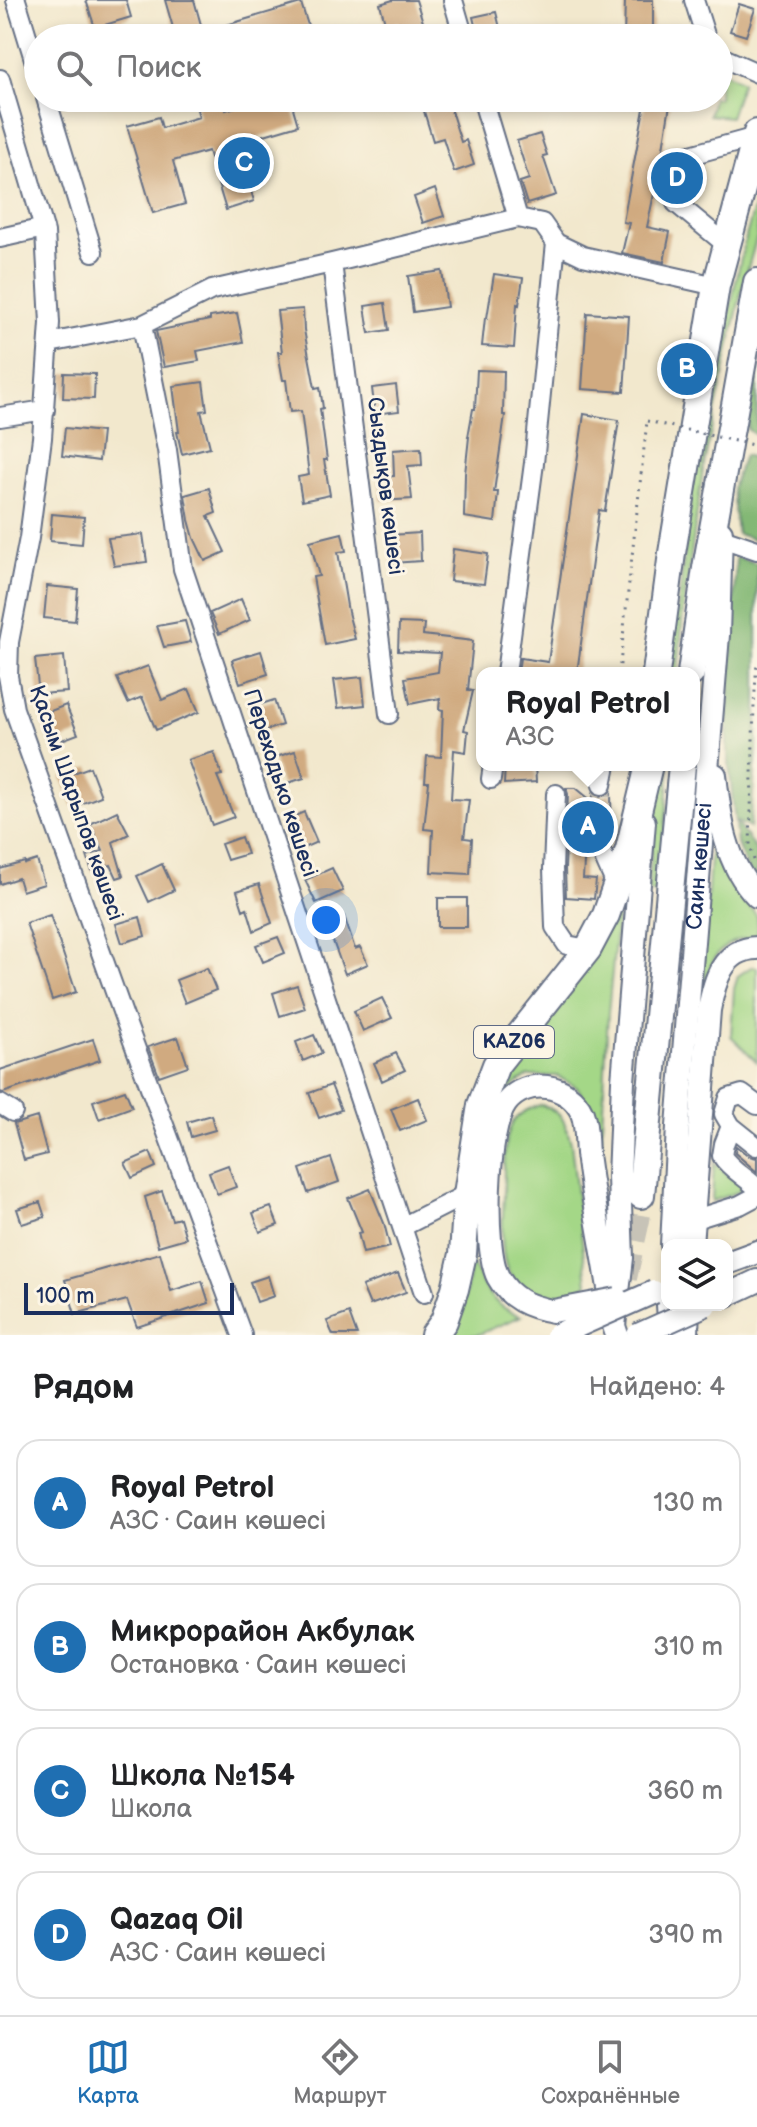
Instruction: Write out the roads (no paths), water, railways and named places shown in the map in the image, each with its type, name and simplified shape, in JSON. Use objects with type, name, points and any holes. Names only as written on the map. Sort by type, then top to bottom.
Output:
[{"type":"highway","points":[[657,667],[672,553],[716,286],[756,135]]},
{"type":"highway","name":"Саин көшесі","points":[[692,667],[706,568],[757,282]]},
{"type":"highway","name":"KАZ06","points":[[434,1335],[444,1321],[455,1289],[463,1254],[467,1194],[481,1105],[496,1065],[588,949],[606,915],[629,849],[647,771]]},
{"type":"highway","name":"Саин көшесі","points":[[641,1195],[681,771]]},
{"type":"main road","name":"Саин көшесі","points":[[672,1239],[678,1126],[718,635],[721,487]]},
{"type":"main road","points":[[711,715],[715,776],[726,843],[740,875],[757,896]]},
{"type":"main road","points":[[615,1332],[622,1258],[619,1177],[623,1081],[648,771]]},
{"type":"main road","points":[[691,1239],[713,988],[732,954],[757,948]]},
{"type":"main road","points":[[615,1332],[610,1302],[587,1158],[583,1115],[577,1104],[555,1087],[532,1088],[507,1102],[498,1119],[490,1164],[490,1243],[496,1274],[509,1292],[525,1304],[553,1311],[610,1302],[661,1294]]},
{"type":"main road","points":[[733,1261],[757,1252]]},
{"type":"main road","points":[[733,1292],[757,1281]]},
{"type":"main road","points":[[557,1335],[661,1295]]},
{"type":"main road","points":[[649,1334],[661,1300]]},
{"type":"main road","points":[[687,1335],[688,1311]]},
{"type":"main road","points":[[649,1334],[693,1311]]},
{"type":"street","points":[[16,0],[24,26]]},
{"type":"street","points":[[453,0],[460,24]]},
{"type":"street","points":[[694,0],[702,24]]},
{"type":"street","points":[[733,62],[757,73]]},
{"type":"street","name":"Қасым Шарыпов көшесі","points":[[0,79],[3,99],[44,228],[49,343],[45,410],[29,538],[4,677],[43,792],[242,1335]]},
{"type":"street","points":[[50,112],[93,252]]},
{"type":"street","points":[[486,112],[518,218]]},
{"type":"street","points":[[683,157],[756,135]]},
{"type":"street","points":[[676,203],[727,245]]},
{"type":"street","points":[[49,343],[142,325],[212,290],[518,218],[542,223],[556,243],[583,256],[716,286]]},
{"type":"street","points":[[0,238],[44,228]]},
{"type":"street","points":[[507,667],[534,463],[556,243]]},
{"type":"street","name":"Сыздықов көшесі","points":[[332,263],[389,714]]},
{"type":"street","name":"Переходько көшесі","points":[[142,325],[167,450],[183,569],[424,1293]]},
{"type":"street","points":[[0,417],[45,410]]},
{"type":"street","points":[[722,538],[757,550]]},
{"type":"street","points":[[602,785],[605,771]]},
{"type":"street","points":[[556,794],[553,869],[555,927],[567,945],[588,949]]},
{"type":"street","points":[[601,851],[617,887]]},
{"type":"street","points":[[756,1146],[731,1126],[724,1114],[729,1098],[742,1094],[757,1105]]},
{"type":"street","points":[[731,1126],[722,1156],[757,1188]]},
{"type":"street","points":[[402,1227],[467,1194]]},
{"type":"street","points":[[692,1220],[740,1205],[757,1196]]},
{"type":"tunnel","points":[[676,203],[683,157]]},
{"type":"tunnel","points":[[601,851],[602,785]]},
{"type":"tunnel","points":[[624,1278],[641,1195]]},
{"type":"place","name":"Школа №154","points":[[244,163]]},
{"type":"place","name":"Qazaq Oil","points":[[677,178]]},
{"type":"place","name":"Микрорайон Акбулак","points":[[687,369]]},
{"type":"place","name":"Royal Petrol","points":[[588,827]]}]
